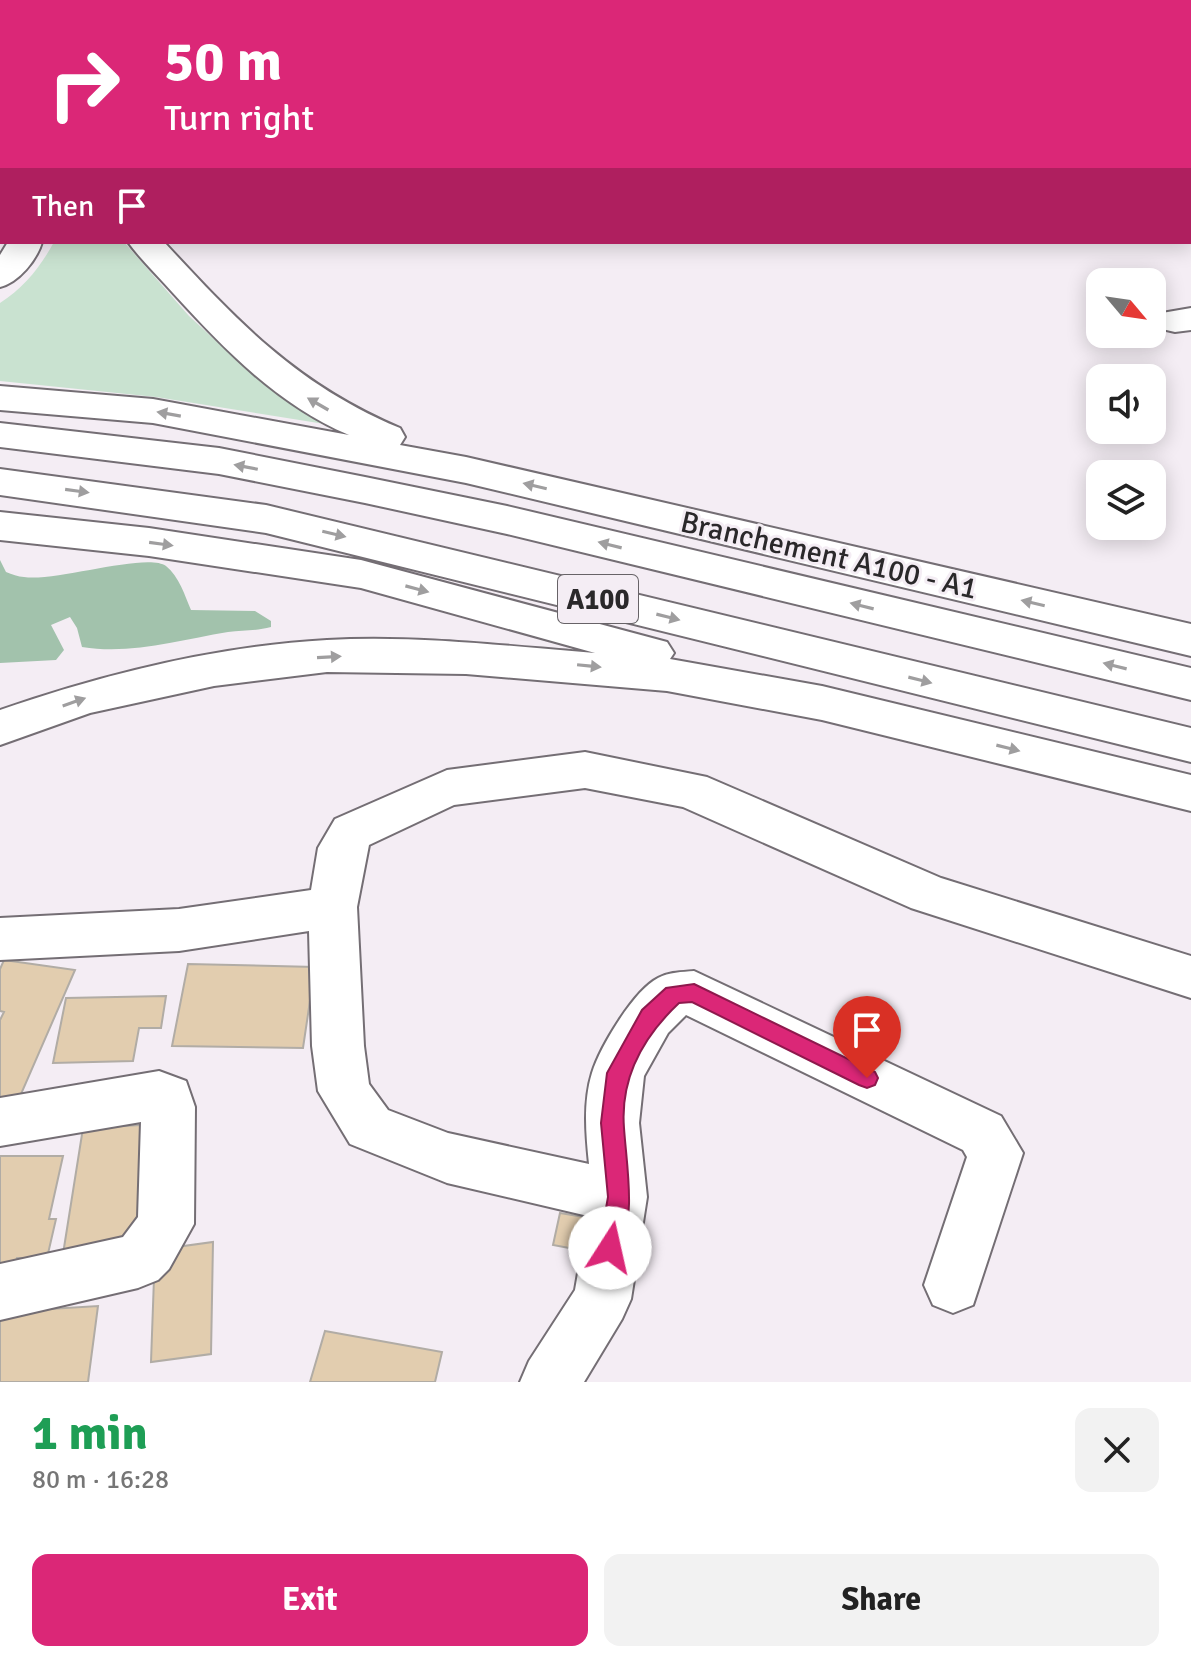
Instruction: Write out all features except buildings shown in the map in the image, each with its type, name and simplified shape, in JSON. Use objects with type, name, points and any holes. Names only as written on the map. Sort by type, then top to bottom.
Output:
[{"type":"main road","points":[[0,277],[24,244]]},
{"type":"main road","points":[[147,244],[209,312],[284,383],[368,431],[466,470]]},
{"type":"main road","points":[[0,398],[153,411],[466,470]]},
{"type":"main road","name":"A100","points":[[0,435],[219,461],[379,493],[523,524],[1191,684]]},
{"type":"main road","name":"Branchement A100 - A1","points":[[466,470],[1191,640]]},
{"type":"main road","name":"A100","points":[[0,482],[266,519],[1191,745]]},
{"type":"main road","points":[[0,526],[149,542],[361,574],[607,639],[822,703],[1191,793]]},
{"type":"main road","points":[[0,728],[84,698],[214,670],[327,656],[466,658],[573,665],[667,675],[822,703]]},
{"type":"main road","points":[[619,1197],[447,1158],[369,1127],[344,1091],[338,1046],[333,907],[342,848],[352,832],[447,788],[585,770],[691,790],[928,894],[1191,977]]},
{"type":"main road","points":[[0,939],[179,930],[333,907]]},
{"type":"main road","points":[[550,1382],[602,1299],[619,1197],[612,1123],[618,1073],[650,1017],[674,994],[694,993],[982,1133],[996,1153],[953,1285]]},
{"type":"main road","points":[[0,1122],[159,1095],[167,1098],[166,1224],[149,1250],[138,1261],[0,1292]]},
{"type":"green space","points":[[53,244],[126,244],[189,316],[239,362],[281,397],[337,426],[156,397],[0,381],[0,303],[17,291]]},
{"type":"green space","points":[[0,560],[6,572],[39,577],[156,563],[166,566],[175,575],[191,610],[255,611],[271,621],[271,627],[137,648],[100,649],[82,647],[77,628],[70,617],[51,625],[64,650],[56,660],[0,663]]},
{"type":"route","points":[[610,1248],[619,1197],[612,1123],[618,1073],[650,1017],[674,994],[694,993],[867,1078]]}]
